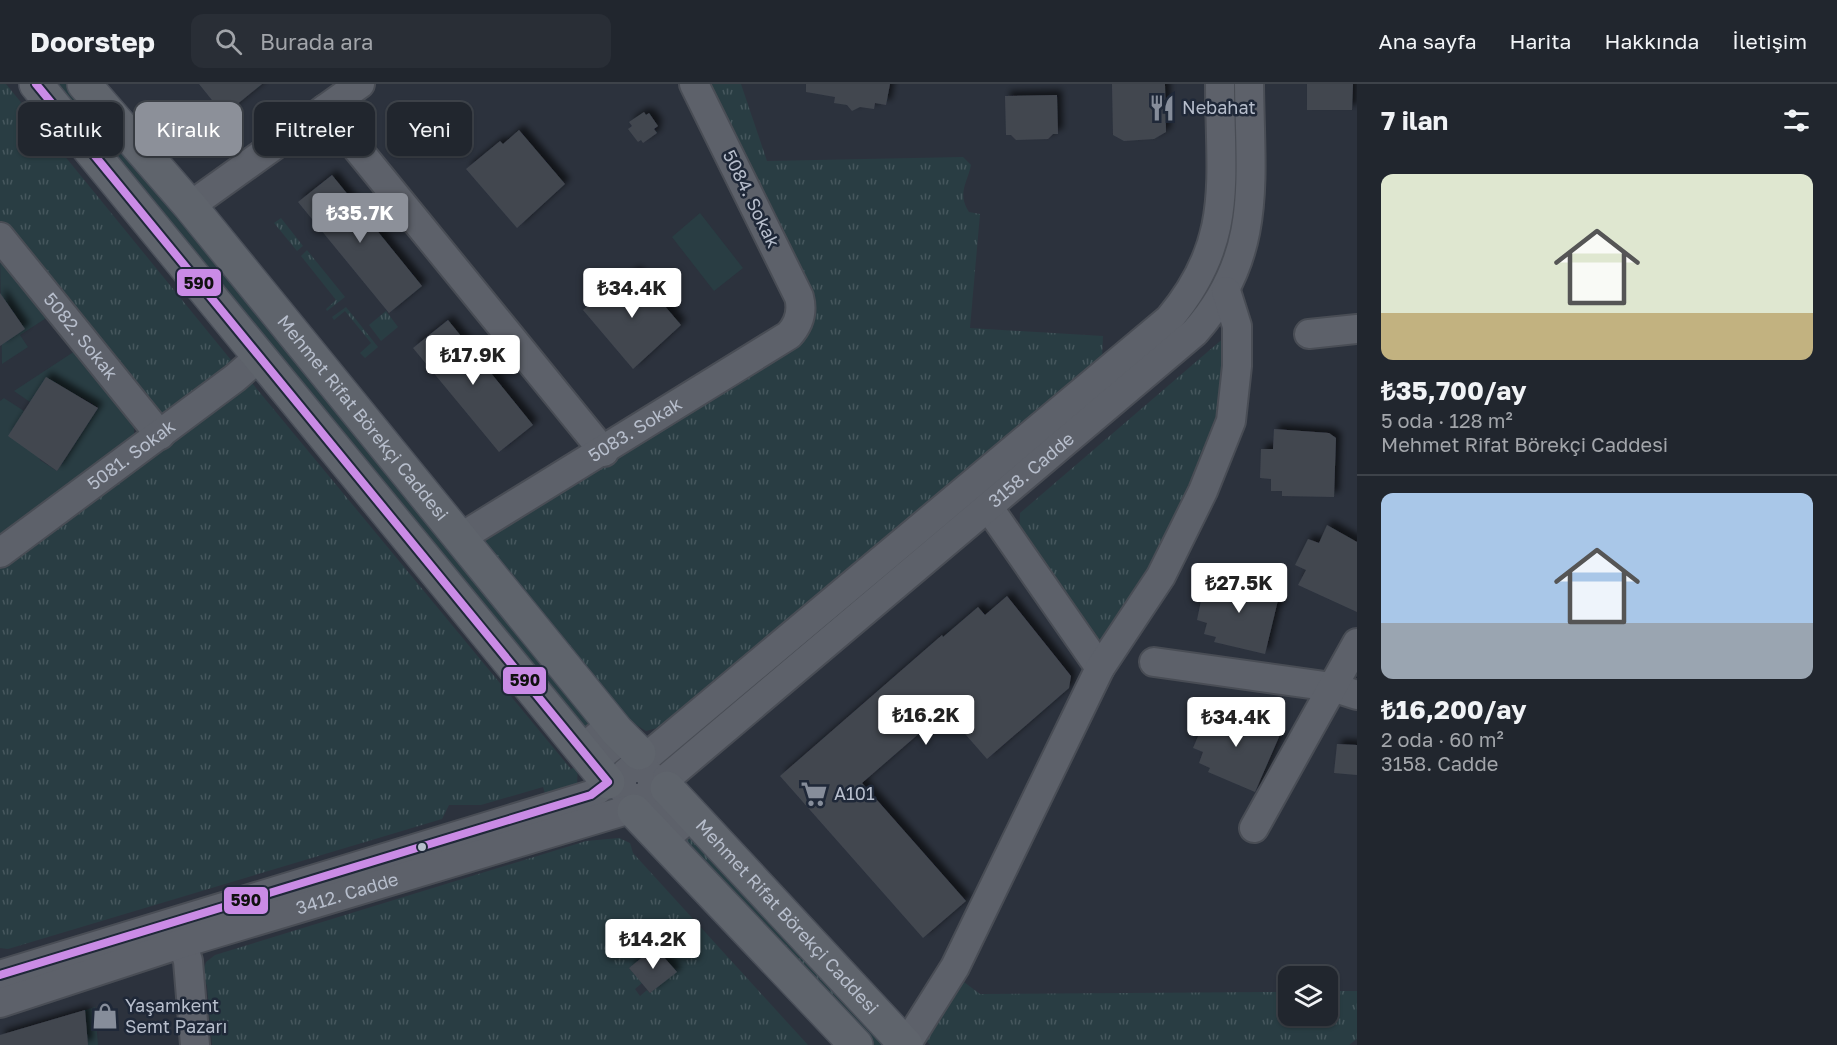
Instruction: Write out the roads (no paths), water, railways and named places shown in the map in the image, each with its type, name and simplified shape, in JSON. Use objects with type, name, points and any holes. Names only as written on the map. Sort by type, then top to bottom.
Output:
[{"type":"main road","points":[[36,84],[608,782],[614,799],[649,781]]},
{"type":"main road","name":"Mehmet Rifat Börekçi Caddesi","points":[[84,84],[190,206],[617,731],[649,781],[856,1045]]},
{"type":"main road","name":"Mehmet Rifat Börekçi Caddesi","points":[[649,781],[906,1045]]},
{"type":"street","points":[[335,102],[360,84]]},
{"type":"street","name":"5084. Sokak","points":[[694,84],[799,297],[800,315]]},
{"type":"street","name":"3158. Cadde","points":[[649,781],[1169,320],[1201,275],[1212,250],[1219,225],[1220,84]]},
{"type":"street","name":"3158. Cadde","points":[[649,781],[990,508],[1195,332],[1214,310],[1226,291],[1245,241],[1249,219],[1249,84]]},
{"type":"street","points":[[1220,151],[1250,151]]},
{"type":"street","points":[[190,206],[260,156]]},
{"type":"street","points":[[363,156],[604,452]]},
{"type":"street","name":"5082. Sokak","points":[[0,237],[160,435]]},
{"type":"street","points":[[906,1045],[955,967],[1100,668],[1161,576],[1203,491],[1231,421],[1237,366],[1236,326],[1226,291]]},
{"type":"street","name":"5083. Sokak","points":[[460,538],[604,452],[789,335],[800,315]]},
{"type":"street","points":[[1309,334],[1357,329]]},
{"type":"street","name":"5081. Sokak","points":[[0,553],[160,435],[260,356]]},
{"type":"street","points":[[990,508],[1100,668]]},
{"type":"street","points":[[1254,828],[1345,691],[1357,643]]},
{"type":"street","points":[[1154,662],[1345,691]]},
{"type":"street","name":"3412. Cadde","points":[[0,975],[179,933],[649,781]]},
{"type":"street","name":"3412. Cadde","points":[[0,1003],[179,933],[591,795],[608,782]]},
{"type":"street","points":[[179,933],[188,961],[195,1045]]},
{"type":"place","name":"Nebahat","points":[[1162,108]]},
{"type":"place","name":"A101","points":[[814,794]]},
{"type":"place","name":"Yaşamkent Semt Pazarı","points":[[105,1016]]}]
